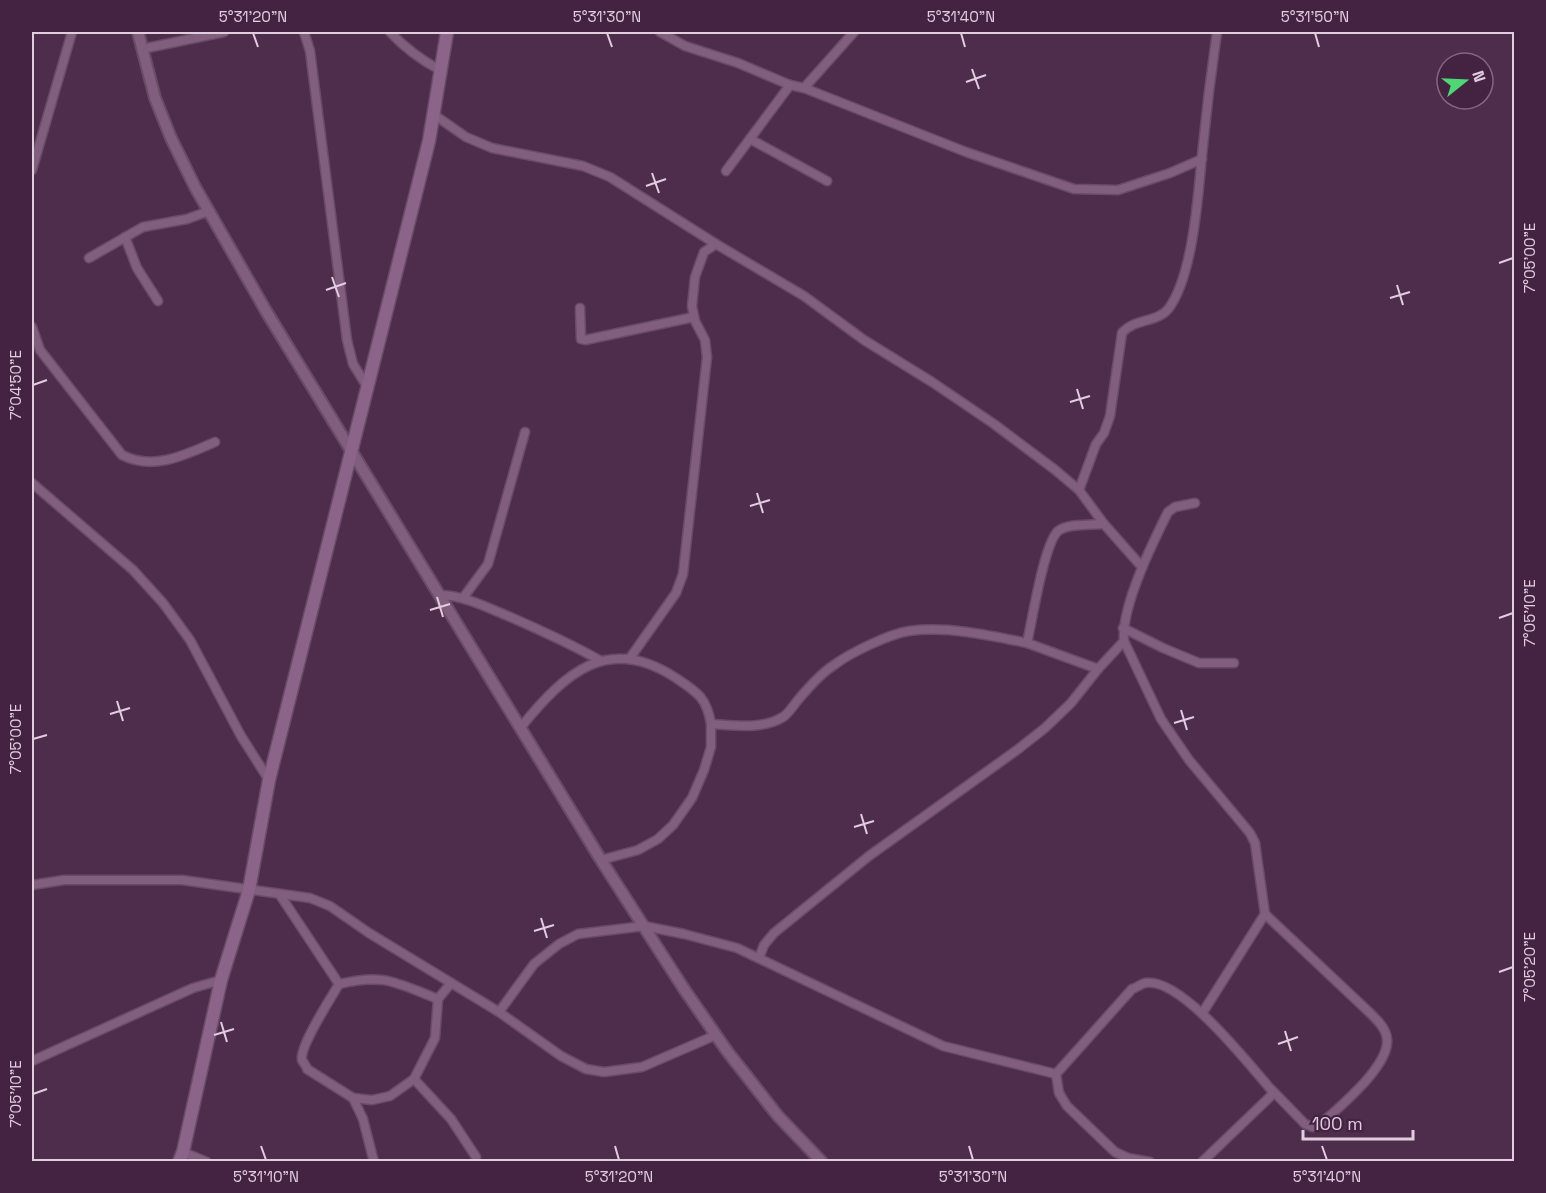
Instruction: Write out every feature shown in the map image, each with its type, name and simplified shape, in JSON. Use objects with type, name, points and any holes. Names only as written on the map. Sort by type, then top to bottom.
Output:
[{"type":"main road","points":[[181,1156],[221,980],[249,890],[269,780],[429,141],[447,32]]},
{"type":"street","points":[[32,170],[72,32]]},
{"type":"street","points":[[138,32],[155,98],[171,138],[209,211],[266,311],[353,449],[644,926],[716,1035],[778,1116],[822,1161]]},
{"type":"street","points":[[142,49],[224,32]]},
{"type":"street","points":[[304,32],[310,51],[347,340],[354,364],[368,388]]},
{"type":"street","points":[[390,32],[404,47],[440,70]]},
{"type":"street","points":[[660,32],[685,46],[738,63],[790,86],[804,88],[966,152],[1074,189],[1118,190],[1170,173],[1202,159]]},
{"type":"street","points":[[804,88],[854,32]]},
{"type":"street","points":[[1079,490],[1096,444],[1104,434],[1110,416],[1122,333],[1128,326],[1162,316],[1170,308],[1184,274],[1194,225],[1217,32]]},
{"type":"street","points":[[726,171],[790,86]]},
{"type":"street","points":[[433,114],[466,137],[492,148],[583,166],[610,177],[804,296],[864,340],[941,388],[1018,441],[1079,490],[1104,524],[1142,567]]},
{"type":"street","points":[[750,138],[827,180]]},
{"type":"street","points":[[89,258],[143,227],[187,219],[209,211]]},
{"type":"street","points":[[125,237],[137,268],[158,301]]},
{"type":"street","points":[[630,658],[676,593],[683,574],[707,357],[705,340],[694,317],[692,306],[695,277],[704,252],[716,244]]},
{"type":"street","points":[[580,308],[581,339],[585,340],[694,317]]},
{"type":"street","points":[[32,327],[40,350],[122,454],[141,462],[173,459],[215,442]]},
{"type":"street","points":[[464,598],[488,564],[525,432]]},
{"type":"street","points":[[32,483],[134,570],[163,603],[190,640],[241,736],[269,780]]},
{"type":"street","points":[[1056,1074],[1132,989],[1146,983],[1175,991],[1203,1012],[1271,1089],[1305,1124],[1313,1127],[1321,1124],[1376,1068],[1384,1056],[1388,1040],[1383,1028],[1369,1012],[1265,914],[1255,843],[1250,833],[1189,760],[1161,719],[1124,641],[1123,628],[1142,567],[1168,512],[1175,507],[1195,503]]},
{"type":"street","points":[[1027,643],[1044,567],[1051,544],[1059,531],[1069,527],[1104,524]]},
{"type":"street","points":[[441,595],[464,598],[564,640],[601,661]]},
{"type":"street","points":[[1123,628],[1198,663],[1234,663]]},
{"type":"street","points":[[711,724],[768,724],[784,717],[808,688],[833,665],[870,645],[907,631],[936,630],[978,633],[1027,643],[1098,669]]},
{"type":"street","points":[[759,958],[764,945],[774,933],[852,870],[1045,728],[1071,704],[1098,669],[1124,641]]},
{"type":"street","points":[[521,727],[565,679],[601,661],[630,658],[665,670],[698,692],[708,708],[711,747],[692,798],[673,825],[658,839],[638,850],[602,860]]},
{"type":"street","points":[[32,885],[64,880],[182,880],[310,898],[330,906],[369,933],[500,1012],[561,1056],[586,1069],[604,1072],[642,1067],[716,1035]]},
{"type":"street","points":[[279,895],[339,984]]},
{"type":"street","points":[[1203,1012],[1265,914]]},
{"type":"street","points":[[500,1012],[534,964],[560,944],[578,934],[644,926],[737,948],[943,1046],[1056,1074]]},
{"type":"street","points":[[438,999],[391,980],[360,979],[339,984],[302,1052],[302,1061],[307,1069],[353,1098],[372,1100],[390,1096],[414,1079],[435,1038],[438,999],[451,983]]},
{"type":"street","points":[[32,1061],[193,988],[221,980]]},
{"type":"street","points":[[1056,1074],[1059,1093],[1067,1106],[1115,1152],[1128,1158],[1150,1161]]},
{"type":"street","points":[[414,1079],[451,1119],[476,1157]]},
{"type":"street","points":[[1202,1161],[1274,1092],[1271,1089]]},
{"type":"street","points":[[353,1098],[363,1119],[374,1161]]},
{"type":"street","points":[[181,1156],[207,1161]]}]
